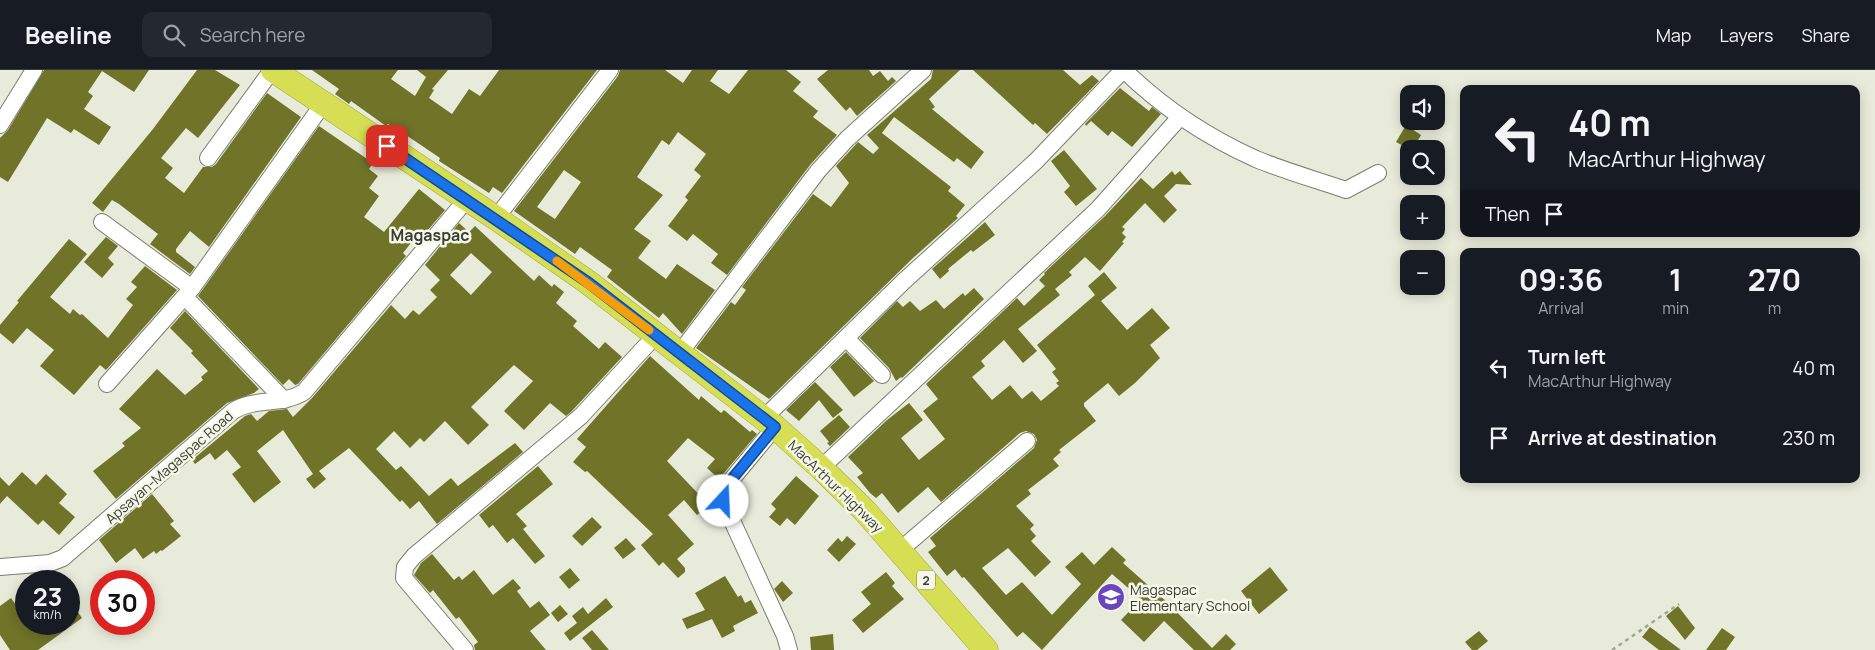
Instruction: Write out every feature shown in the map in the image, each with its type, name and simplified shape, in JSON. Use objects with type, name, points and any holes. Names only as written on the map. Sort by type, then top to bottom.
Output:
[{"type":"highway","name":"MacArthur Highway","points":[[272,70],[496,218],[589,283],[769,423],[821,468],[865,511],[986,650]]},
{"type":"street","points":[[0,125],[34,70]]},
{"type":"street","points":[[208,158],[272,70]]},
{"type":"street","points":[[496,218],[610,70]]},
{"type":"street","points":[[679,354],[818,171],[847,139],[922,70]]},
{"type":"street","points":[[789,650],[785,636],[723,501],[727,485],[769,423],[846,338],[904,281],[1036,161],[1123,70],[1147,93],[1180,117],[1256,158],[1346,190],[1378,173]]},
{"type":"street","points":[[107,384],[189,292],[323,104]]},
{"type":"street","points":[[821,468],[1098,209],[1180,117]]},
{"type":"street","name":"Apsayan-Magaspac Road","points":[[0,567],[50,563],[63,558],[233,411],[241,406],[297,397],[310,386],[467,199]]},
{"type":"street","points":[[102,222],[189,292],[284,400]]},
{"type":"street","points":[[465,650],[404,578],[405,567],[414,556],[581,416],[656,335]]},
{"type":"street","points":[[846,338],[882,375]]},
{"type":"street","points":[[900,551],[1027,441]]},
{"type":"path","points":[[1612,650],[1679,604]]},
{"type":"building","points":[[44,70],[149,70],[134,92],[102,71],[88,92],[93,96],[84,109],[111,127],[99,145],[74,129],[71,133],[47,118],[8,182],[0,177],[0,138],[8,130]]},
{"type":"building","points":[[197,70],[215,70],[240,85],[198,138],[186,128],[161,158],[173,168],[165,178],[184,193],[203,167],[212,167],[216,164],[267,93],[301,117],[209,247],[190,231],[176,249],[176,252],[195,267],[190,274],[150,244],[158,234],[119,204],[112,200],[103,212],[92,203],[153,129]]},
{"type":"building","points":[[312,70],[398,70],[391,79],[415,96],[426,77],[417,70],[448,70],[432,89],[434,90],[429,98],[452,114],[469,89],[480,96],[499,70],[597,70],[502,193],[493,187],[489,193],[439,161],[440,158],[406,135],[388,124],[386,126],[351,101],[349,104],[335,94],[339,89]]},
{"type":"building","points":[[620,70],[665,70],[683,83],[692,70],[718,70],[710,81],[729,94],[748,70],[786,70],[801,82],[793,91],[818,111],[813,117],[837,135],[810,165],[727,275],[711,263],[718,254],[693,234],[687,241],[668,226],[688,200],[685,197],[701,176],[694,170],[706,154],[678,132],[669,145],[662,140],[637,177],[663,195],[634,229],[651,241],[638,258],[666,279],[677,264],[715,290],[682,334],[663,313],[659,318],[607,277],[612,270],[580,247],[575,254],[514,211],[618,76]],"holes":[[[564,170],[581,182],[555,219],[537,207]]]},
{"type":"building","points":[[828,70],[869,70],[873,76],[880,71],[888,81],[892,77],[896,81],[857,116],[850,107],[846,111],[817,79]]},
{"type":"building","points":[[933,70],[960,70],[929,99],[935,107],[932,109],[984,152],[971,169],[957,158],[954,162],[894,117],[882,133],[951,187],[948,191],[965,205],[956,216],[958,218],[913,258],[769,399],[696,348],[731,302],[735,305],[746,290],[742,287],[813,194],[831,207],[849,183],[836,166],[858,142],[873,154],[879,148],[867,135],[931,79]]},
{"type":"building","points":[[973,70],[1063,70],[1080,85],[1092,75],[1099,81],[1047,134],[1035,123],[1033,125]]},
{"type":"building","points":[[1120,88],[1149,111],[1152,107],[1161,114],[1132,147],[1112,131],[1108,136],[1091,121],[1086,126],[1085,124]]},
{"type":"building","points":[[319,126],[373,163],[369,169],[378,176],[369,188],[379,196],[364,217],[384,232],[419,189],[445,210],[422,237],[418,234],[403,253],[406,256],[298,384],[295,385],[289,379],[283,385],[198,296]]},
{"type":"building","points":[[1403,130],[1414,130],[1421,135],[1418,140],[1400,140],[1400,144],[1396,142]]},
{"type":"building","points":[[1064,150],[1097,189],[1076,206],[1064,192],[1070,186],[1051,161]]},
{"type":"building","points":[[1172,171],[1175,175],[1180,171],[1192,185],[1176,184],[1164,196],[1177,210],[1164,223],[1145,203],[1122,227],[1125,229],[1122,233],[1126,237],[1122,242],[1124,243],[1100,271],[1085,257],[1069,272],[1072,275],[1055,289],[1060,295],[1018,329],[1037,351],[1023,363],[1004,340],[981,361],[985,366],[972,377],[992,400],[1010,385],[1022,399],[1032,391],[1041,401],[1059,386],[1056,383],[1059,381],[1052,372],[1056,369],[1037,345],[1095,295],[1088,286],[1104,272],[1117,288],[1101,301],[1127,330],[1152,308],[1170,328],[1150,345],[1160,358],[1135,383],[1119,396],[1108,383],[1084,403],[1084,406],[1096,421],[1059,450],[1061,452],[1053,459],[1059,466],[1028,490],[1031,494],[1016,506],[1034,525],[1030,529],[1036,536],[1031,541],[1051,562],[1035,577],[1008,548],[982,568],[1006,595],[1022,582],[1052,615],[1081,584],[1065,567],[1082,552],[1094,565],[1112,547],[1126,560],[1123,563],[1167,602],[1212,648],[1226,634],[1236,644],[1230,650],[1194,650],[1164,621],[1144,642],[1121,620],[1141,599],[1112,574],[1042,650],[1023,632],[1017,637],[964,577],[962,578],[955,569],[947,576],[928,552],[936,546],[930,538],[1034,448],[1037,440],[1034,434],[1026,431],[1020,433],[941,502],[928,487],[898,513],[882,493],[876,498],[870,493],[857,477],[863,473],[848,457],[887,420],[909,403],[923,420],[901,438],[919,460],[945,439],[923,411],[938,399],[926,384],[1017,298],[1024,306],[1045,286],[1039,280],[1044,273],[1105,216],[1141,178],[1153,189]]},
{"type":"building","points":[[985,222],[995,235],[973,252],[971,250],[948,269],[949,271],[940,279],[932,269]]},
{"type":"building","points":[[459,223],[469,232],[475,226],[534,281],[539,275],[552,287],[554,284],[564,292],[556,303],[577,321],[573,326],[599,349],[605,342],[622,357],[566,416],[550,403],[524,430],[504,411],[533,381],[514,365],[471,407],[489,425],[468,445],[445,421],[424,442],[420,438],[410,448],[394,431],[376,449],[396,470],[401,466],[429,496],[451,478],[458,486],[515,443],[523,452],[437,524],[419,501],[410,509],[402,500],[400,502],[349,448],[319,471],[326,479],[314,489],[306,479],[313,474],[283,430],[257,451],[281,482],[254,503],[232,474],[241,467],[227,450],[215,460],[210,453],[195,464],[192,460],[245,416],[251,414],[257,421],[269,411],[287,409],[293,417],[312,398],[391,305],[405,319],[413,310],[419,315],[437,297],[430,290],[440,280],[425,265]],"holes":[[[471,253],[492,272],[471,295],[450,275]]]},
{"type":"building","points":[[106,237],[118,246],[108,258],[114,264],[102,278],[84,262]]},
{"type":"building","points":[[69,239],[87,254],[50,297],[70,314],[73,309],[80,315],[82,314],[108,338],[133,305],[126,299],[137,287],[131,282],[145,266],[177,290],[106,370],[100,365],[74,395],[40,366],[54,350],[27,328],[13,344],[0,333],[0,325],[19,302],[17,301]]},
{"type":"building","points":[[974,288],[984,299],[902,378],[896,381],[889,368],[860,338],[897,301],[903,307],[910,301],[920,311],[936,300],[944,309],[963,293],[965,296]]},
{"type":"building","points":[[185,311],[259,389],[254,393],[227,403],[116,499],[93,471],[125,446],[122,443],[141,428],[119,409],[157,369],[185,395],[203,380],[201,377],[208,371],[191,353],[193,351],[170,328]]},
{"type":"building","points":[[846,352],[874,381],[854,397],[830,367]]},
{"type":"building","points":[[650,356],[699,400],[701,396],[721,413],[724,410],[750,432],[752,430],[757,434],[719,479],[707,468],[715,459],[688,438],[667,461],[709,505],[697,515],[684,500],[668,515],[694,544],[677,559],[685,568],[685,572],[678,578],[663,562],[659,566],[641,545],[653,534],[587,471],[585,472],[573,462],[586,447],[577,439]]},
{"type":"building","points":[[815,382],[843,410],[833,418],[819,400],[799,421],[786,410]]},
{"type":"building","points":[[839,415],[850,427],[830,446],[820,431]]},
{"type":"building","points":[[538,466],[553,484],[516,514],[527,526],[523,529],[545,556],[535,564],[513,538],[507,543],[493,525],[489,528],[479,515]]},
{"type":"building","points":[[22,472],[36,485],[46,474],[67,494],[59,503],[75,517],[59,535],[43,520],[38,525],[7,496],[0,504],[0,477],[9,486]]},
{"type":"building","points":[[796,476],[819,496],[795,525],[787,518],[780,526],[769,517],[776,509],[771,504]]},
{"type":"building","points":[[152,494],[174,521],[170,524],[181,536],[156,554],[154,551],[143,559],[135,548],[116,563],[99,540]]},
{"type":"building","points":[[592,517],[602,527],[582,546],[572,536]]},
{"type":"building","points":[[847,536],[856,544],[839,562],[827,550],[838,538],[842,542]]},
{"type":"building","points":[[626,538],[636,549],[623,559],[614,548]]},
{"type":"building","points":[[432,554],[454,580],[459,576],[462,580],[474,570],[493,595],[513,579],[521,588],[517,591],[530,608],[539,601],[550,615],[530,631],[546,650],[475,650],[474,645],[478,642],[459,617],[456,619],[433,590],[430,593],[414,575],[421,563]]},
{"type":"building","points":[[1270,567],[1288,590],[1259,614],[1241,591]]},
{"type":"building","points":[[570,568],[580,580],[569,589],[559,577]]},
{"type":"building","points":[[886,572],[895,583],[892,586],[904,599],[863,633],[852,620],[871,604],[861,592]]},
{"type":"building","points":[[725,576],[738,597],[741,595],[745,603],[751,600],[758,613],[733,626],[735,631],[722,638],[712,619],[687,629],[682,619],[705,610],[695,593]]},
{"type":"building","points":[[782,581],[793,593],[783,602],[774,589]]},
{"type":"building","points":[[11,598],[15,604],[15,635],[59,635],[38,650],[10,650],[0,635],[0,606]]},
{"type":"building","points":[[606,598],[613,607],[570,641],[564,633],[577,623],[572,616],[583,607],[588,614]]},
{"type":"building","points":[[560,605],[568,614],[558,622],[551,613]]},
{"type":"building","points":[[1678,606],[1695,628],[1685,640],[1666,616]]},
{"type":"building","points":[[1650,627],[1681,650],[1659,650],[1642,637]]},
{"type":"building","points":[[1722,628],[1735,637],[1726,650],[1706,650]]},
{"type":"building","points":[[592,630],[609,650],[592,650],[582,638]]},
{"type":"building","points":[[1479,631],[1488,641],[1477,650],[1472,650],[1465,642]]},
{"type":"building","points":[[833,634],[834,650],[811,650],[810,637]]},
{"type":"slow traffic","points":[[557,261],[589,283],[649,330]]},
{"type":"place","name":"Magaspac Elementary School","points":[[1111,597]]},
{"type":"district","name":"Magaspac","points":[[430,235]]},
{"type":"route","points":[[387,146],[496,218],[589,283],[775,427],[727,485],[723,501]]}]
